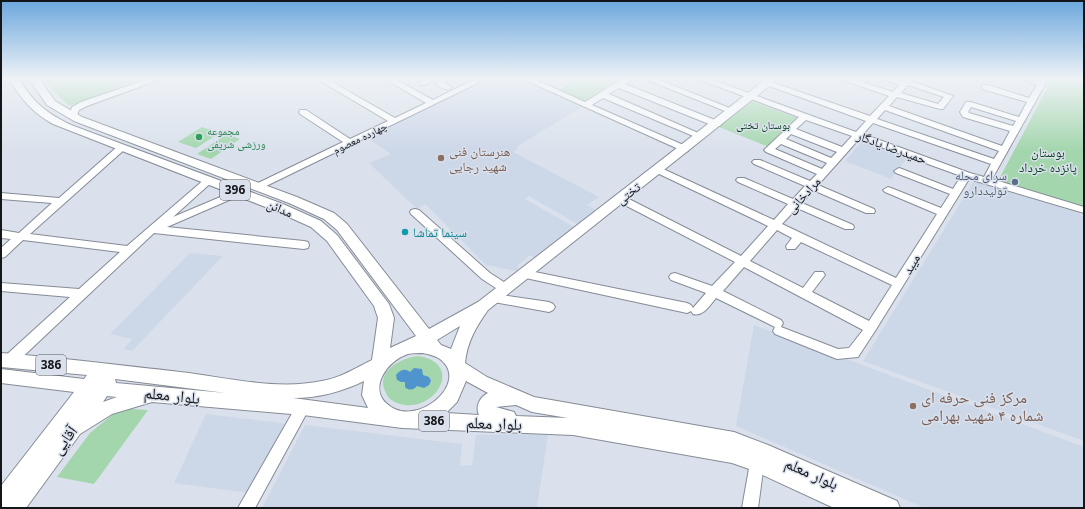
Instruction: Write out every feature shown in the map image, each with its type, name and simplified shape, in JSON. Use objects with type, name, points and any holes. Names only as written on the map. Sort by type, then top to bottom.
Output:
[{"type":"main road","name":"مدائن","points":[[30,103],[48,118],[121,148],[240,192],[316,224],[332,238],[381,304],[386,318],[380,364]]},
{"type":"main road","name":"مدائن","points":[[51,103],[73,116],[259,186],[329,216],[342,227],[430,343]]},
{"type":"main road","name":"تختی","points":[[456,366],[458,348],[466,327],[495,298],[744,103]]},
{"type":"main road","name":"تختی","points":[[430,343],[456,322],[495,298]]},
{"type":"main road","points":[[412,320],[432,324],[456,322]]},
{"type":"main road","points":[[430,343],[451,358],[456,366],[459,375],[458,385],[454,395],[447,404],[438,411],[426,417],[414,420],[402,420],[389,416],[378,408],[372,398],[370,387],[373,375],[380,364],[399,350],[423,346],[430,343]]},
{"type":"main road","name":"بلوار معلم","points":[[4,366],[102,379],[272,391],[312,390],[328,387],[344,382],[380,364]]},
{"type":"main road","name":"بلوار معلم","points":[[4,366],[70,383],[102,379],[157,395],[302,407],[402,420],[573,427],[732,454],[757,463],[856,508]]},
{"type":"main road","name":"بلوار معلم","points":[[456,366],[481,382],[519,400],[532,404],[734,441],[890,508]]},
{"type":"main road","name":"آقایی","points":[[1,502],[74,406],[102,379]]},
{"type":"main road","name":"آقایی","points":[[14,508],[66,436],[102,379]]},
{"type":"main road","points":[[70,383],[75,391],[76,398],[74,406]]},
{"type":"main road","points":[[66,436],[87,420],[107,408],[120,403],[157,395]]},
{"type":"main road","points":[[519,400],[493,399],[488,402],[486,410],[491,414],[544,425]]},
{"type":"street","points":[[73,116],[75,109],[88,103]]},
{"type":"street","points":[[363,103],[395,121]]},
{"type":"street","name":"چهارده معصوم","points":[[259,186],[433,103]]},
{"type":"street","points":[[581,103],[685,148]]},
{"type":"street","points":[[586,105],[590,103]]},
{"type":"street","points":[[622,103],[701,136]]},
{"type":"street","points":[[664,103],[717,124]]},
{"type":"street","points":[[711,103],[733,111]]},
{"type":"street","name":"حمیدرضا یادگار","points":[[767,103],[967,175],[1084,210]]},
{"type":"street","points":[[828,103],[997,163]]},
{"type":"street","name":"مرادخانی","points":[[525,274],[692,310],[715,292],[887,103]]},
{"type":"street","points":[[924,103],[940,108],[944,103]]},
{"type":"street","points":[[987,180],[1031,103]]},
{"type":"street","points":[[1016,130],[964,113],[968,104],[971,104],[1021,120]]},
{"type":"street","points":[[883,107],[1004,150]]},
{"type":"street","points":[[303,112],[350,143]]},
{"type":"street","points":[[805,116],[770,150],[824,173]]},
{"type":"street","points":[[790,130],[843,151]]},
{"type":"street","points":[[780,140],[833,162]]},
{"type":"street","points":[[1,254],[121,148]]},
{"type":"street","points":[[757,162],[870,211]]},
{"type":"street","points":[[658,170],[899,284]]},
{"type":"street","points":[[899,171],[955,193]]},
{"type":"street","name":"میبد","points":[[715,292],[778,327],[837,354],[853,353],[872,328],[967,175]]},
{"type":"street","points":[[4,366],[152,229],[209,180]]},
{"type":"street","points":[[741,180],[849,227]]},
{"type":"street","points":[[888,190],[943,213]]},
{"type":"street","points":[[152,229],[240,192]]},
{"type":"street","points":[[1,196],[61,201]]},
{"type":"street","points":[[621,199],[872,328]]},
{"type":"street","points":[[415,212],[486,276],[495,298],[549,307]]},
{"type":"street","points":[[152,229],[304,245]]},
{"type":"street","points":[[1,234],[130,250]]},
{"type":"street","points":[[791,246],[800,236]]},
{"type":"street","points":[[805,293],[819,275]]},
{"type":"street","points":[[675,277],[715,292]]},
{"type":"street","points":[[1,287],[81,294]]},
{"type":"street","points":[[246,508],[302,407]]},
{"type":"street","points":[[750,508],[757,463]]},
{"type":"shaded area","points":[[439,103],[576,103],[583,106],[516,147],[518,148],[513,152],[599,197],[587,205],[597,211],[579,225],[529,196],[525,199],[576,228],[536,259],[530,255],[518,265],[517,271],[486,265],[425,204],[417,209],[369,163],[391,154],[367,138]]},
{"type":"shaded area","points":[[863,140],[908,157],[891,179],[845,161]]},
{"type":"shaded area","points":[[974,181],[1079,213],[1084,219],[1084,441],[863,361]]},
{"type":"shaded area","points":[[190,253],[223,256],[132,351],[124,349],[132,339],[110,334]]},
{"type":"shaded area","name":"مرکز فنی حرفه ای شماره ۴ شهید بهرامی","points":[[754,325],[1084,447],[1084,508],[925,508],[736,426]]},
{"type":"shaded area","points":[[206,414],[282,423],[287,428],[250,493],[174,483]]},
{"type":"shaded area","points":[[305,425],[462,444],[460,466],[472,465],[476,435],[548,434],[537,508],[262,508]]},
{"type":"green space","points":[[66,103],[78,103],[69,106]]},
{"type":"green space","name":"بوستان تختی","points":[[750,103],[757,103],[800,119],[769,147],[719,127]]},
{"type":"green space","name":"بوستان پانزده خرداد","points":[[1039,103],[1084,103],[1084,208],[998,181]]},
{"type":"green space","name":"مجموعه ورزشی شریفی","points":[[202,127],[220,133],[196,148],[178,142]]},
{"type":"green space","points":[[227,134],[240,139],[211,159],[197,154]]},
{"type":"green space","points":[[417,356],[432,360],[440,368],[442,377],[440,387],[433,396],[423,402],[411,405],[397,403],[390,399],[383,385],[386,373],[397,363]]},
{"type":"green space","points":[[131,409],[148,410],[94,484],[57,477],[90,433],[112,415]]},
{"type":"water","points":[[414,368],[422,369],[423,375],[429,377],[431,381],[429,385],[424,388],[417,386],[410,389],[405,387],[405,382],[397,380],[396,375],[399,372],[404,370],[410,372]]},
{"type":"place","name":"مجموعه ورزشی شریفی","points":[[199,137]]},
{"type":"place","name":"هنرستان فنی شهید رجایی","points":[[441,158]]},
{"type":"place","name":"سرای محله تولیددارو","points":[[1015,182]]},
{"type":"place","name":"سینما تماشا","points":[[405,232]]},
{"type":"place","name":"مرکز فنی حرفه ای شماره ۴ شهید بهرامی","points":[[913,406]]}]
